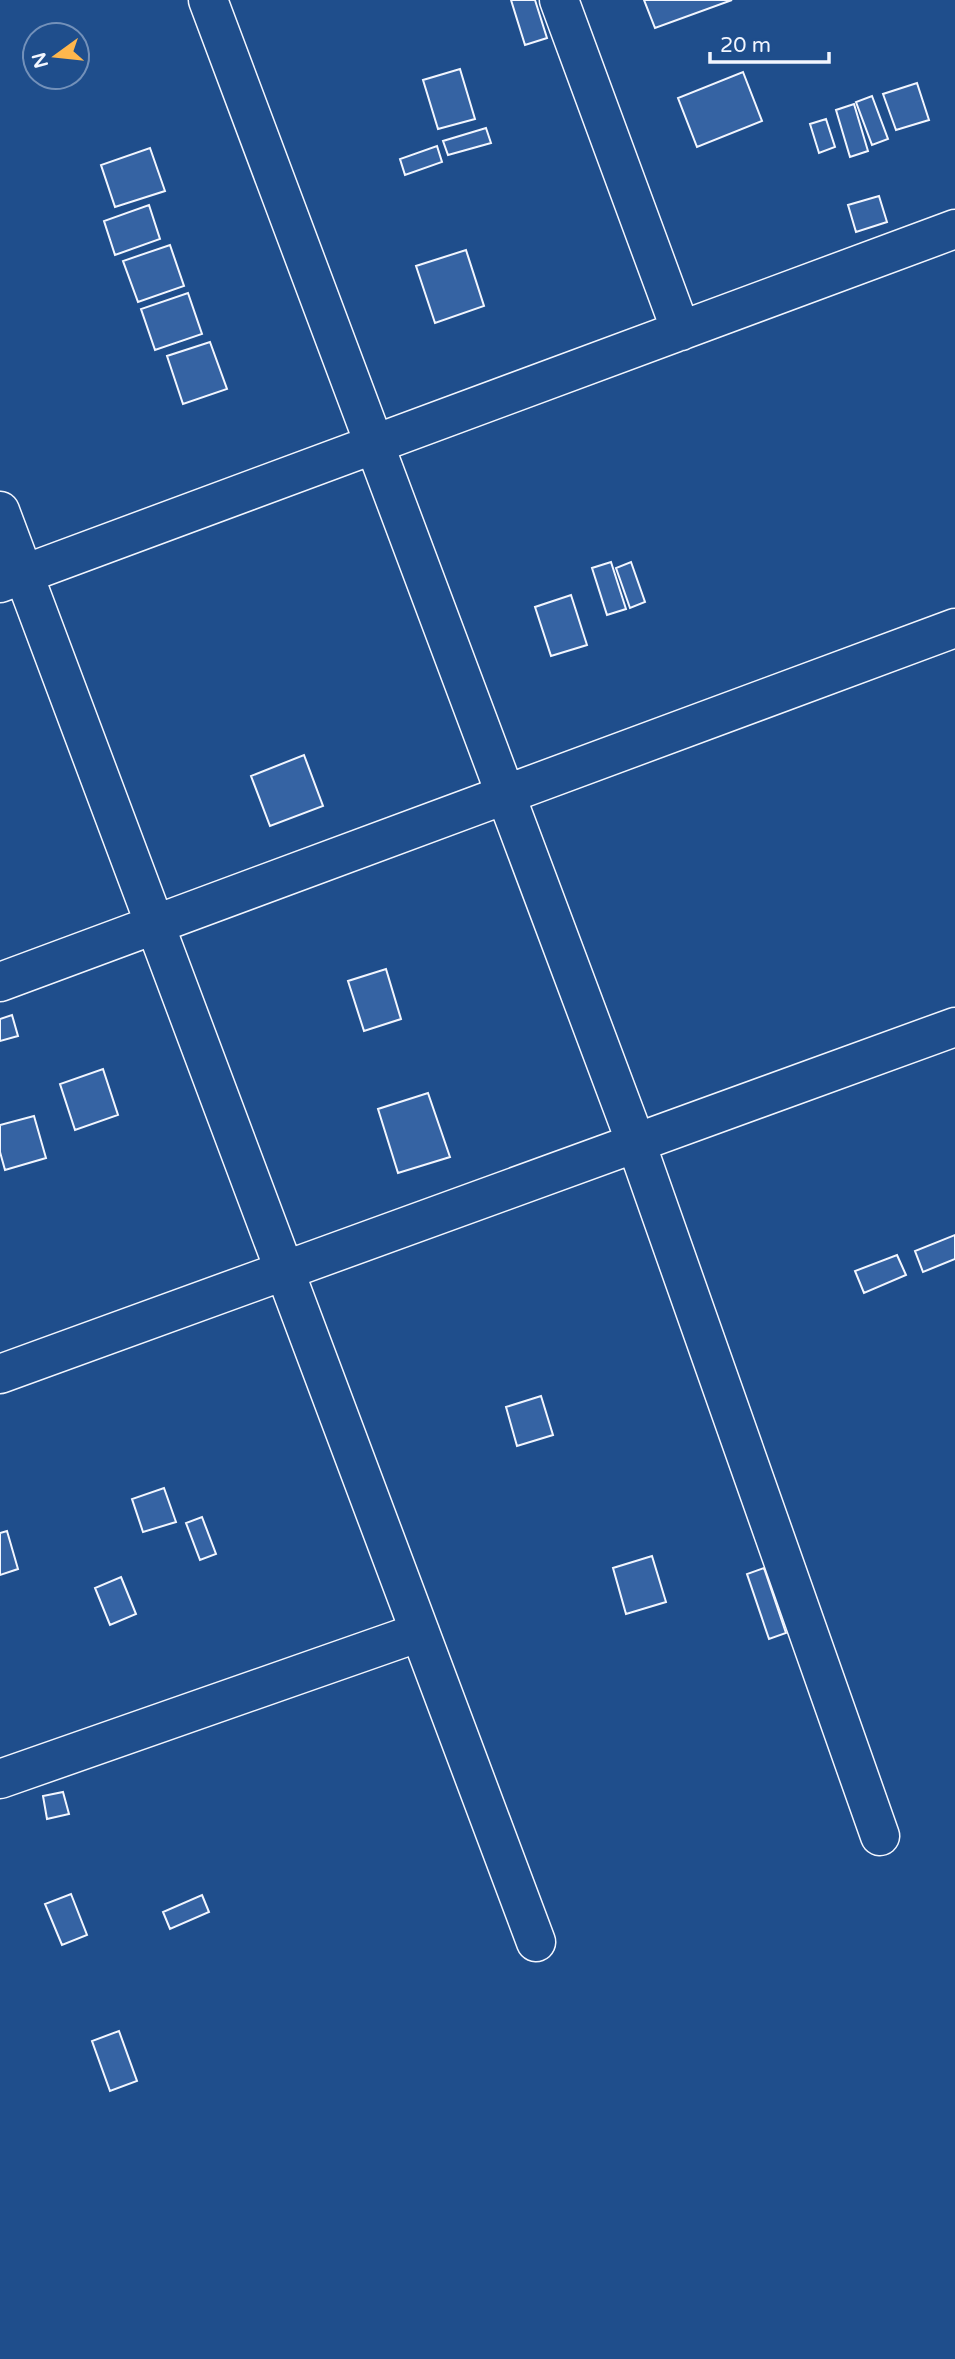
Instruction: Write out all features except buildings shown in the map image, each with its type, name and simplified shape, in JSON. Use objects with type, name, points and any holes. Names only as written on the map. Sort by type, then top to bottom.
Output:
[{"type":"street","points":[[208,0],[636,1143],[880,1836]]},
{"type":"street","points":[[558,0],[681,331]]},
{"type":"street","points":[[12,579],[955,229]]},
{"type":"street","points":[[0,511],[12,579],[155,925],[536,1942]]},
{"type":"street","points":[[0,982],[955,628]]},
{"type":"street","points":[[0,1374],[955,1027]]},
{"type":"street","points":[[0,1779],[420,1632]]}]
